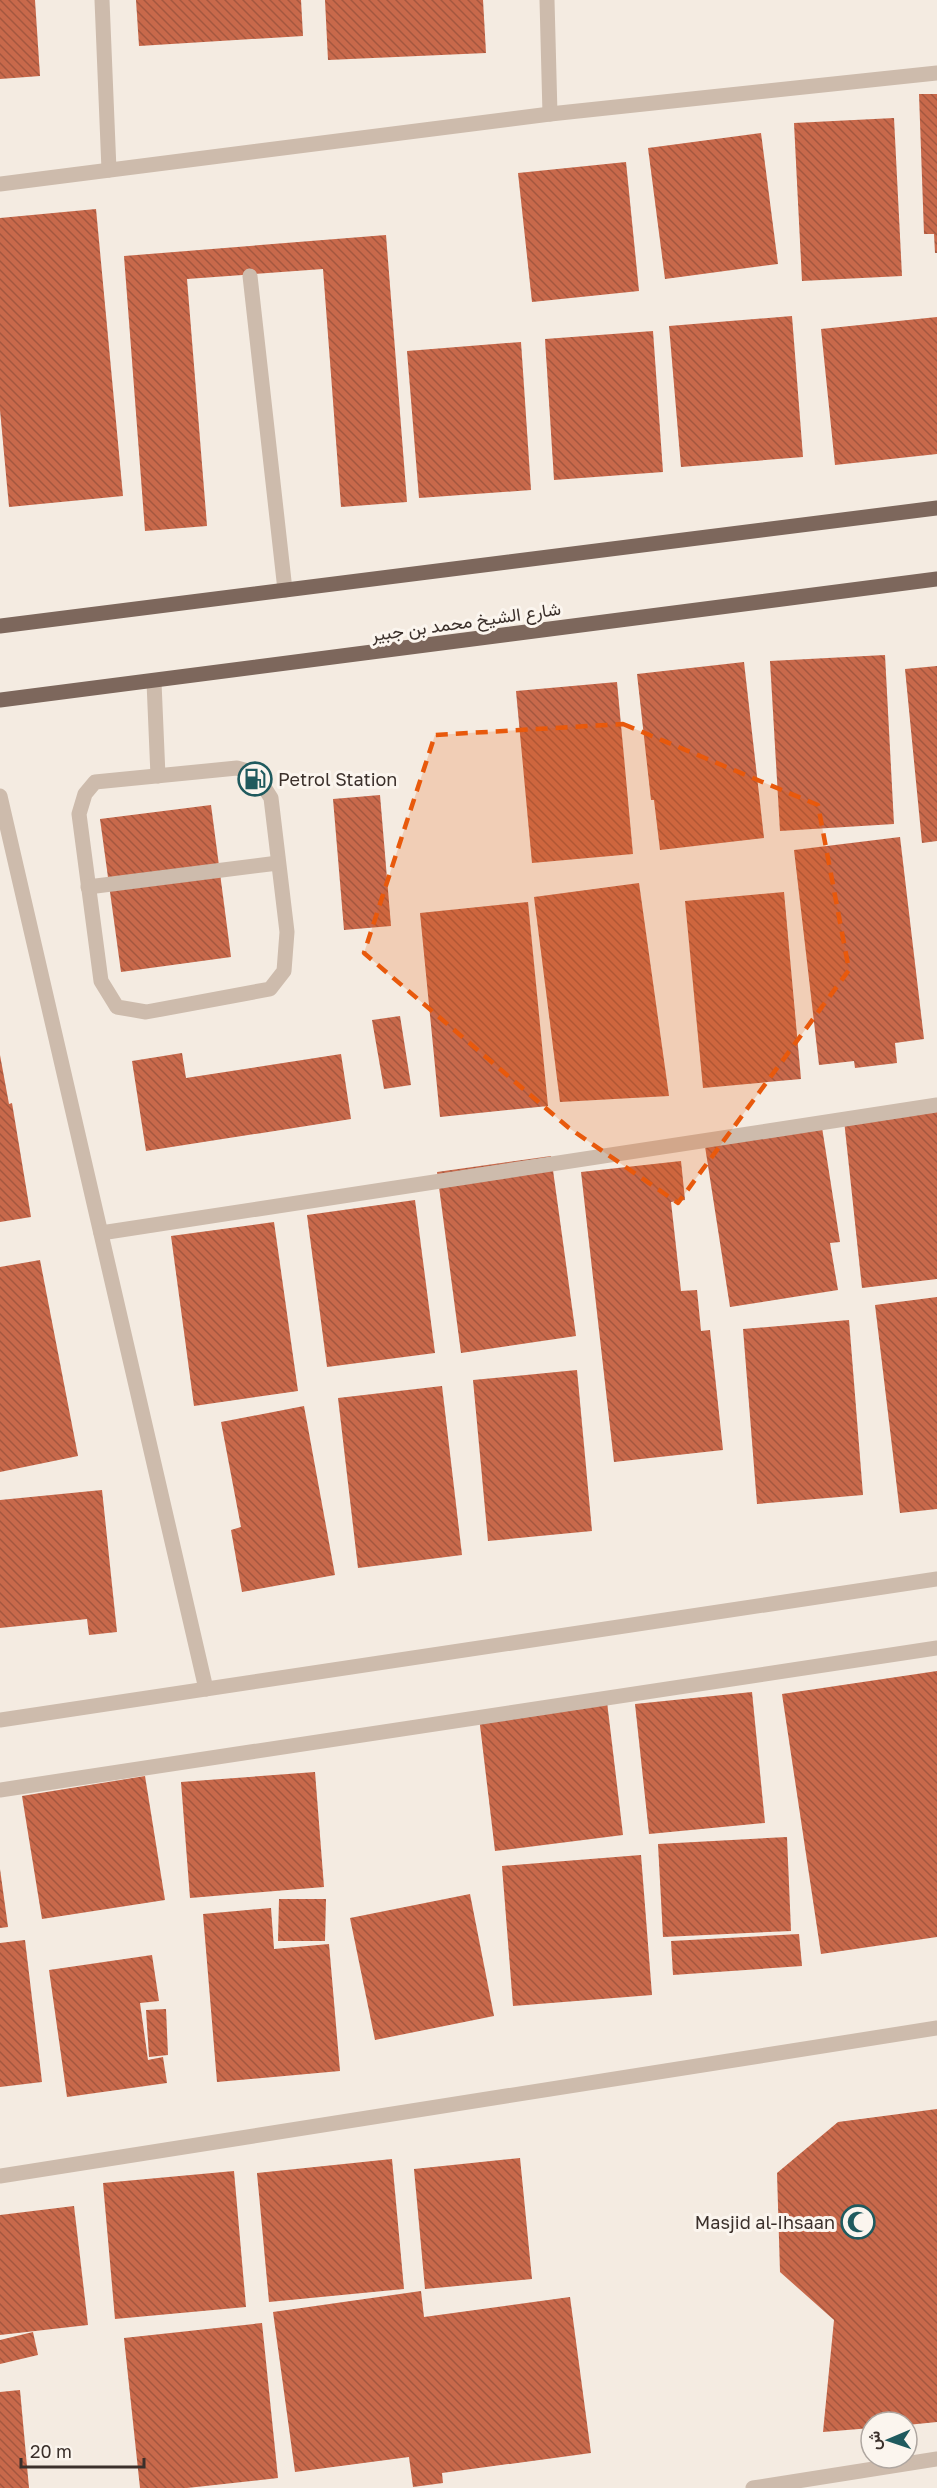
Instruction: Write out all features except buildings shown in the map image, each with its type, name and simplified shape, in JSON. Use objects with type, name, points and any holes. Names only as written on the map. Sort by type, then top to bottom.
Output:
[{"type":"main road","points":[[0,626],[937,508]]},
{"type":"main road","name":"شارع الشيخ محمد بن جبير","points":[[0,700],[154,682],[937,579]]},
{"type":"street","points":[[102,0],[109,170]]},
{"type":"street","points":[[547,0],[550,114]]},
{"type":"street","points":[[0,184],[550,114],[937,73]]},
{"type":"street","points":[[250,276],[285,590]]},
{"type":"street","points":[[154,682],[158,776]]},
{"type":"street","points":[[237,768],[255,773],[271,798],[278,863],[287,932],[284,971],[270,989],[146,1012],[117,1007],[100,981],[79,814],[85,794],[95,782],[237,768]]},
{"type":"street","points":[[0,796],[206,1689]]},
{"type":"street","points":[[88,887],[278,863]]},
{"type":"street","points":[[100,1233],[937,1105]]},
{"type":"street","points":[[0,1720],[937,1579]]},
{"type":"street","points":[[0,1790],[937,1648]]},
{"type":"street","points":[[0,2176],[937,2028]]},
{"type":"street","points":[[753,2488],[937,2459]]},
{"type":"highlighted area","points":[[623,724],[818,805],[849,970],[678,1203],[569,1128],[364,953],[435,735]]},
{"type":"place","name":"Petrol Station","points":[[255,779]]},
{"type":"place","name":"Masjid al-Ihsaan","points":[[858,2222]]}]
